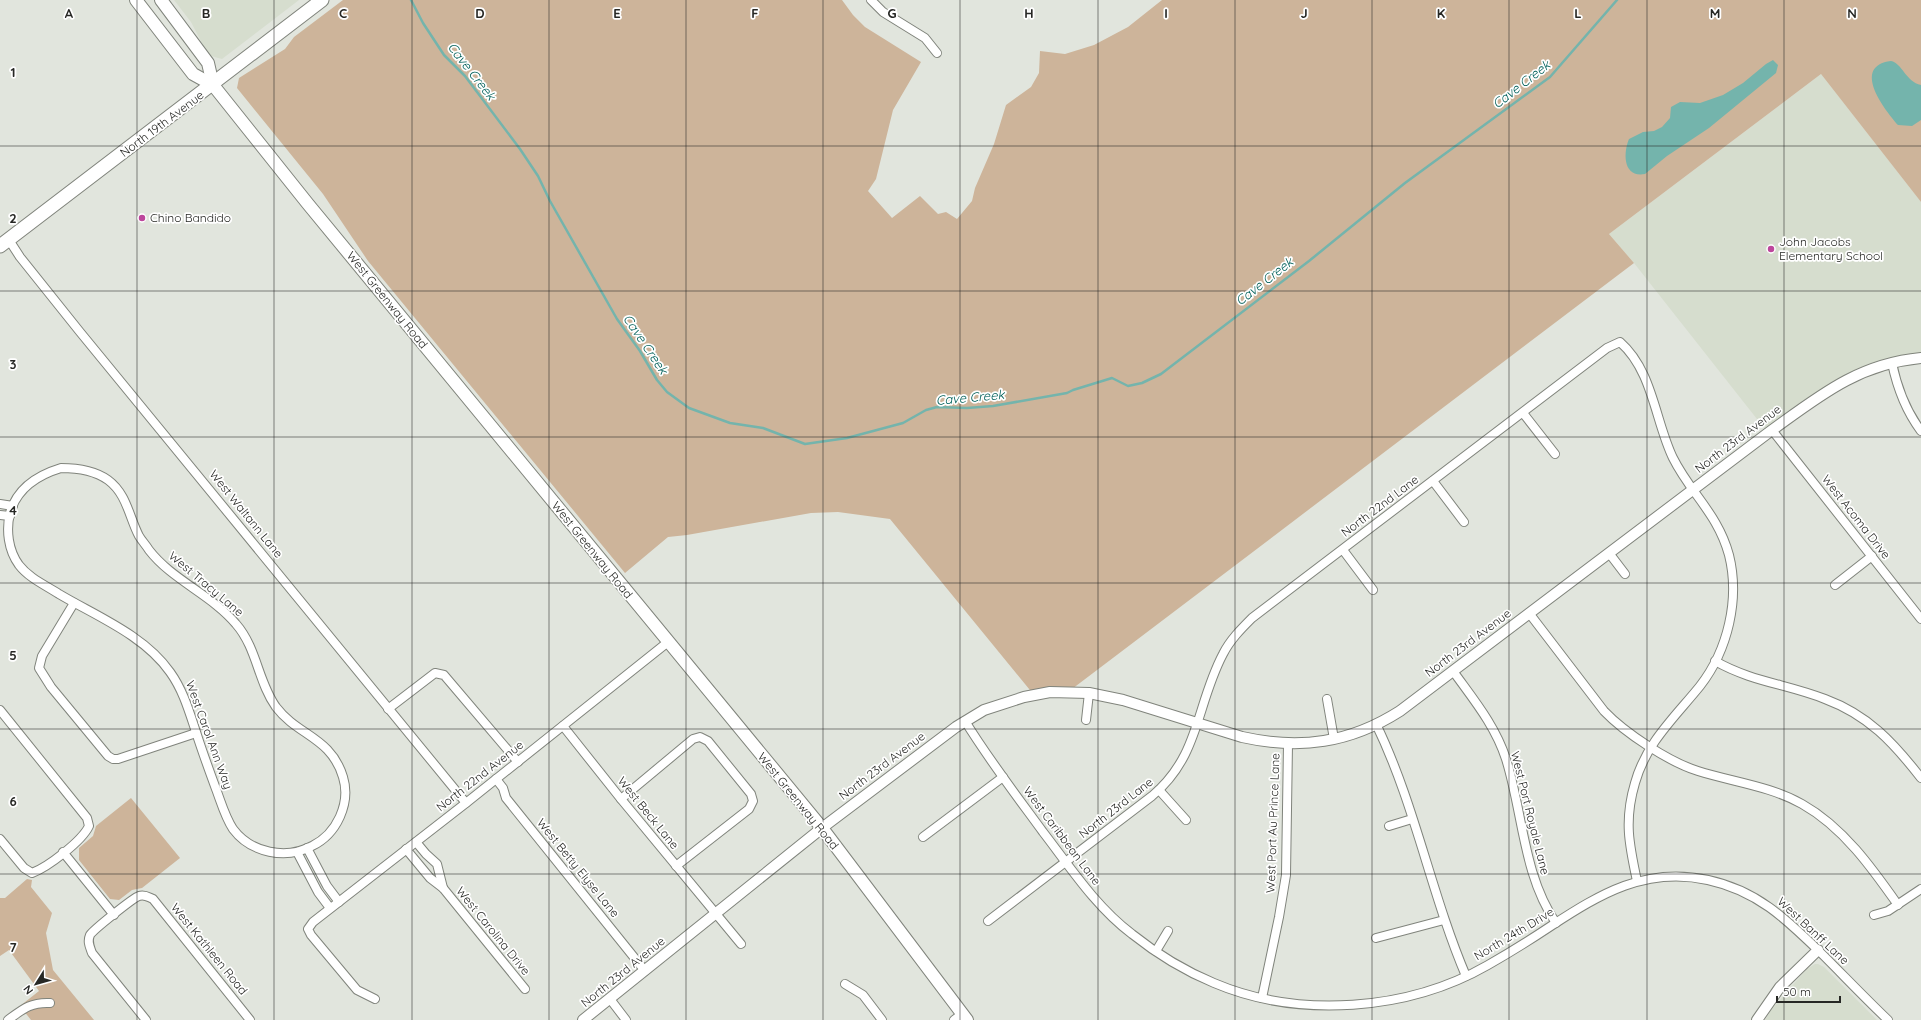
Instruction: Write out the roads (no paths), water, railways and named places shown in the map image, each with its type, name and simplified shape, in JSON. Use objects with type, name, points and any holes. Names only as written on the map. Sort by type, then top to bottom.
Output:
[{"type":"main road","name":"West Greenway Road","points":[[136,0],[193,74],[213,85],[311,208],[822,828],[961,1018]]},
{"type":"main road","name":"West Greenway Road","points":[[161,0],[208,63],[213,85]]},
{"type":"main road","name":"North 19th Avenue","points":[[4,243],[213,85],[322,0]]},
{"type":"street","points":[[871,0],[883,12],[925,38],[936,53]]},
{"type":"street","name":"West Waltann Lane","points":[[4,243],[20,257],[466,803]]},
{"type":"street","name":"North 22nd Lane","points":[[1198,723],[1215,671],[1224,653],[1241,629],[1252,618],[1607,348],[1620,342],[1629,351],[1639,367],[1647,384],[1671,453],[1679,468],[1694,489]]},
{"type":"street","name":"North 23rd Avenue","points":[[583,1020],[822,828],[965,721],[984,710],[1024,696],[1050,692],[1089,693],[1123,700],[1242,737],[1261,741],[1288,744],[1334,739],[1354,734],[1400,711],[1772,430],[1839,383],[1855,375],[1892,363],[1921,358]]},
{"type":"street","points":[[1892,363],[1902,398],[1910,415],[1921,432]]},
{"type":"street","points":[[1523,413],[1555,454]]},
{"type":"street","name":"West Acoma Drive","points":[[1772,430],[1921,619]]},
{"type":"street","name":"West Tracy Lane","points":[[13,506],[23,489],[46,473],[61,468],[74,468],[94,472],[108,479],[121,493],[140,537],[153,555],[233,620],[243,632],[248,642],[265,687],[277,708],[295,725],[323,744],[338,764],[343,778],[345,790],[344,804],[340,817],[323,838],[302,850]]},
{"type":"street","points":[[1433,481],[1464,522]]},
{"type":"street","points":[[1637,881],[1629,847],[1629,806],[1635,782],[1650,746],[1700,685],[1715,661],[1727,630],[1731,612],[1732,574],[1729,555],[1718,526],[1694,489]]},
{"type":"street","points":[[0,504],[13,506]]},
{"type":"street","name":"West Carol Ann Way","points":[[13,506],[8,529],[9,541],[19,564],[36,580],[138,641],[164,663],[181,690],[223,808],[233,828],[241,837],[261,849],[274,853],[302,850]]},
{"type":"street","points":[[0,515],[10,516]]},
{"type":"street","points":[[1343,550],[1373,590]]},
{"type":"street","points":[[1610,553],[1625,574]]},
{"type":"street","points":[[1835,585],[1872,556]]},
{"type":"street","points":[[74,603],[42,656],[39,668],[51,687],[108,756],[113,759],[118,759],[196,733]]},
{"type":"street","points":[[1530,613],[1604,711],[1628,732],[1650,746],[1697,771],[1760,787],[1803,805],[1822,818],[1844,837],[1898,905]]},
{"type":"street","name":"North 22nd Avenue","points":[[375,999],[357,990],[311,935],[308,929],[312,922],[466,803],[668,642]]},
{"type":"street","points":[[1715,661],[1751,678],[1818,696],[1846,708],[1880,730],[1899,750],[1921,778]]},
{"type":"street","name":"West Port Royale Lane","points":[[1453,671],[1484,713],[1500,743],[1511,780],[1535,882],[1542,900],[1556,923]]},
{"type":"street","points":[[388,709],[427,677],[435,673],[444,675],[518,762]]},
{"type":"street","points":[[1086,720],[1089,693]]},
{"type":"street","points":[[1327,699],[1334,739]]},
{"type":"street","points":[[0,710],[87,818],[89,826],[86,834],[41,870],[32,873],[24,868],[0,839]]},
{"type":"street","name":"West Caribbean Lane","points":[[965,721],[1003,777],[1066,862],[1091,894],[1123,927],[1156,951],[1186,970],[1216,984],[1262,998]]},
{"type":"street","name":"North 23rd Lane","points":[[988,921],[1160,790],[1183,761],[1198,723]]},
{"type":"street","points":[[1376,724],[1392,759],[1444,920],[1466,976]]},
{"type":"street","name":"West Beck Lane","points":[[563,726],[620,799],[716,914]]},
{"type":"street","points":[[620,799],[693,739],[700,737],[708,741],[751,794],[753,801],[749,809],[676,866]]},
{"type":"street","name":"West Port Au Prince Lane","points":[[1262,998],[1286,875],[1288,744]]},
{"type":"street","points":[[923,836],[1003,777]]},
{"type":"street","name":"West Betty Elyse Lane","points":[[496,779],[503,788],[506,798],[645,970]]},
{"type":"street","points":[[1160,790],[1186,820]]},
{"type":"street","points":[[1388,826],[1412,819]]},
{"type":"street","points":[[416,842],[437,864],[426,874]]},
{"type":"street","name":"West Carolina Drive","points":[[406,849],[426,874],[443,888],[525,989]]},
{"type":"street","points":[[302,850],[339,902]]},
{"type":"street","points":[[302,850],[312,882],[330,908]]},
{"type":"street","points":[[63,852],[114,915],[90,935],[88,943],[92,953],[146,1020]]},
{"type":"street","name":"West Carolina Drive","points":[[437,864],[443,888]]},
{"type":"street","name":"West Banff Lane","points":[[1637,881],[1669,876],[1685,876],[1705,879],[1736,888],[1766,904],[1781,915],[1818,950],[1888,1020]]},
{"type":"street","points":[[312,882],[322,877]]},
{"type":"street","name":"North 24th Drive","points":[[1262,998],[1341,1006],[1379,1002],[1436,988],[1484,967],[1610,890],[1637,881]]},
{"type":"street","points":[[1874,915],[1888,911],[1921,889]]},
{"type":"street","name":"West Kathleen Road","points":[[114,915],[138,896],[146,895],[153,899],[250,1020]]},
{"type":"street","points":[[716,914],[741,944]]},
{"type":"street","points":[[1376,938],[1444,920]]},
{"type":"street","points":[[1156,951],[1168,931]]},
{"type":"street","points":[[1757,1020],[1780,987],[1818,950]]},
{"type":"street","points":[[845,984],[863,995],[882,1020]]},
{"type":"street","points":[[610,999],[626,1020]]},
{"type":"street","points":[[8,1020],[27,1006],[40,1003],[50,1004]]},
{"type":"water","points":[[1773,60],[1778,65],[1776,73],[1709,128],[1667,156],[1645,174],[1632,172],[1626,163],[1626,151],[1629,139],[1643,132],[1654,131],[1662,127],[1670,118],[1671,107],[1680,102],[1700,103],[1723,95],[1743,83]]},
{"type":"water","points":[[1891,61],[1895,62],[1908,77],[1921,85],[1921,120],[1912,126],[1898,125],[1885,109],[1874,89],[1872,79],[1873,71],[1879,65]]},
{"type":"waterway","name":"Cave Creek","points":[[411,0],[423,23],[444,55],[465,76],[520,149],[538,176],[550,201],[617,319],[640,351],[657,380],[667,392],[689,408],[730,423],[763,428],[805,444],[847,438],[903,423],[926,410],[937,407],[967,408],[993,406],[1067,393],[1112,378],[1128,386],[1142,383],[1161,374],[1309,261],[1405,183],[1550,77],[1617,0]]},
{"type":"place","name":"Chino Bandido","points":[[142,218]]},
{"type":"place","name":"John Jacobs Elementary School","points":[[1771,249]]}]
